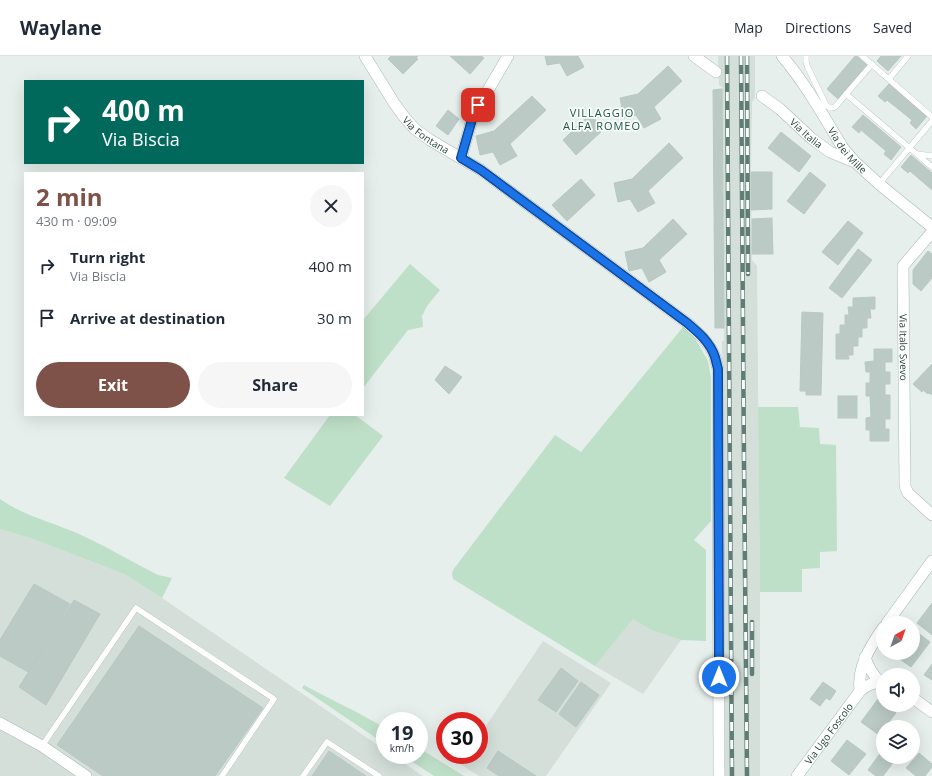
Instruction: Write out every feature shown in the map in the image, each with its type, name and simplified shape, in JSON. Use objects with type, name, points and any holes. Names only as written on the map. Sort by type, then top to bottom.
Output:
[{"type":"street","name":"Via Fontana","points":[[365,56],[394,103],[415,129],[430,140],[481,170],[686,322],[709,344],[715,356],[718,369],[719,776]]},
{"type":"street","points":[[461,158],[473,116],[508,56]]},
{"type":"street","points":[[694,56],[716,72]]},
{"type":"street","name":"Via dei Mille","points":[[782,56],[812,97],[843,148],[855,162],[932,228]]},
{"type":"street","name":"Via Italia","points":[[762,96],[780,109],[811,138],[830,152],[855,162]]},
{"type":"street","name":"Via Italo Svevo","points":[[932,232],[903,266],[905,486],[908,493],[932,515]]},
{"type":"street","points":[[892,616],[932,561]]},
{"type":"street","points":[[860,691],[859,685],[865,657],[876,638]]},
{"type":"street","name":"Via Ugo Foscolo","points":[[865,657],[872,672],[876,676]]},
{"type":"street","name":"Via Ugo Foscolo","points":[[797,776],[860,691],[867,686],[876,684]]},
{"type":"street","points":[[920,703],[932,712]]},
{"type":"street","points":[[0,723],[42,746],[86,776]]},
{"type":"lane","points":[[806,56],[808,68],[826,105],[829,108],[835,107],[872,64]]},
{"type":"lane","points":[[862,56],[932,117]]},
{"type":"lane","points":[[889,79],[908,56]]},
{"type":"lane","points":[[846,94],[932,167]]},
{"type":"lane","points":[[879,184],[932,121]]},
{"type":"lane","points":[[917,154],[932,156]]},
{"type":"lane","points":[[42,746],[136,608],[274,700],[222,776]]},
{"type":"lane","points":[[303,776],[327,742],[379,776]]},
{"type":"shaded area","points":[[718,56],[755,56],[755,98],[752,102],[751,172],[752,260],[757,266],[760,776],[724,776],[722,341],[724,341],[722,87],[719,85]]},
{"type":"shaded area","points":[[0,529],[33,539],[124,574],[162,598],[376,744],[376,764],[405,764],[423,776],[0,776]]},
{"type":"shaded area","points":[[633,618],[651,630],[681,640],[643,694],[595,666]]},
{"type":"shaded area","points":[[543,641],[611,683],[546,776],[479,776],[460,764],[488,764],[488,723]]},
{"type":"green space","points":[[410,264],[440,290],[427,306],[422,316],[423,327],[408,330],[364,387],[364,319]]},
{"type":"green space","points":[[683,327],[692,333],[708,361],[711,378],[711,521],[694,540],[706,550],[706,641],[681,640],[651,630],[633,619],[595,666],[453,579],[453,570],[555,435],[581,452]]},
{"type":"green space","points":[[758,407],[798,407],[800,427],[819,428],[820,444],[836,445],[837,551],[820,552],[820,568],[802,569],[802,592],[760,592]]},
{"type":"green space","points":[[329,416],[356,416],[383,436],[330,506],[284,478]]},
{"type":"green space","points":[[0,499],[19,510],[89,539],[158,575],[172,578],[162,598],[124,574],[33,539],[0,529]]},
{"type":"green space","points":[[304,685],[376,723],[376,738],[302,688]]},
{"type":"green space","points":[[428,754],[436,759],[436,764],[445,764],[464,776],[434,776],[416,764],[428,764]]},
{"type":"building","points":[[391,56],[418,56],[416,58],[418,59],[403,74],[388,59]]},
{"type":"building","points":[[450,56],[481,56],[484,58],[470,74]]},
{"type":"building","points":[[545,56],[578,56],[584,67],[567,76],[560,63],[547,65]]},
{"type":"building","points":[[855,56],[867,65],[838,99],[827,89]]},
{"type":"building","points":[[881,56],[901,56],[888,71],[877,61]]},
{"type":"building","points":[[668,66],[682,81],[654,107],[661,119],[644,128],[636,115],[624,118],[620,98],[638,94]]},
{"type":"building","points":[[889,84],[927,116],[916,129],[910,123],[912,120],[887,100],[885,102],[878,96]]},
{"type":"building","points":[[722,89],[724,328],[715,328],[713,90]]},
{"type":"building","points":[[532,96],[546,110],[510,144],[517,156],[500,165],[493,152],[480,155],[476,136],[494,131]]},
{"type":"building","points":[[448,110],[459,119],[448,135],[436,126]]},
{"type":"building","points":[[590,114],[604,129],[576,155],[563,140]]},
{"type":"building","points":[[863,115],[901,147],[891,160],[884,154],[886,151],[861,130],[859,133],[852,127]]},
{"type":"building","points":[[781,132],[811,156],[799,172],[768,148]]},
{"type":"building","points":[[669,143],[683,158],[648,191],[655,203],[638,212],[630,199],[618,202],[614,183],[632,179]]},
{"type":"building","points":[[911,155],[932,173],[932,190],[910,171],[908,173],[901,167]]},
{"type":"building","points":[[751,172],[772,172],[772,209],[751,210]]},
{"type":"building","points":[[810,172],[826,185],[804,214],[787,201]]},
{"type":"building","points":[[581,179],[595,195],[567,221],[552,205]]},
{"type":"building","points":[[772,218],[773,254],[752,254],[752,219]]},
{"type":"building","points":[[673,219],[687,234],[659,260],[666,272],[649,282],[642,268],[629,271],[625,252],[643,248]]},
{"type":"building","points":[[848,221],[863,233],[838,265],[822,252]]},
{"type":"building","points":[[858,249],[872,260],[842,298],[829,288]]},
{"type":"building","points":[[928,251],[932,254],[932,278],[921,291],[913,284],[913,270]]},
{"type":"building","points":[[875,297],[875,309],[870,309],[871,318],[867,318],[867,328],[862,328],[862,337],[858,337],[858,346],[853,346],[853,355],[848,355],[849,359],[836,359],[836,334],[840,334],[840,325],[845,325],[845,315],[849,315],[848,307],[853,307],[853,298]]},
{"type":"building","points":[[802,312],[823,313],[821,395],[806,395],[806,391],[800,391]]},
{"type":"building","points":[[874,349],[892,349],[892,362],[885,362],[885,372],[890,372],[890,384],[885,384],[885,395],[890,395],[890,419],[885,419],[885,429],[889,429],[889,441],[870,441],[870,430],[866,430],[866,418],[871,417],[870,396],[866,396],[866,383],[870,383],[870,372],[866,372],[865,362],[874,361]]},
{"type":"building","points":[[932,364],[932,395],[923,390],[922,392],[913,384]]},
{"type":"building","points":[[445,366],[462,377],[449,394],[435,380]]},
{"type":"building","points":[[838,396],[857,396],[857,418],[838,418]]},
{"type":"building","points":[[34,584],[70,604],[28,672],[0,656],[0,640]]},
{"type":"building","points":[[74,600],[100,614],[46,705],[19,687]]},
{"type":"building","points":[[932,603],[932,635],[920,625],[920,619]]},
{"type":"building","points":[[139,626],[263,708],[215,776],[103,776],[57,745]]},
{"type":"building","points":[[920,634],[930,642],[920,655]]},
{"type":"building","points":[[901,660],[916,660],[911,667]]},
{"type":"building","points":[[932,664],[932,680],[924,675]]},
{"type":"building","points":[[561,668],[578,681],[556,712],[538,700]]},
{"type":"building","points":[[581,682],[599,695],[576,727],[559,714]]},
{"type":"building","points":[[823,682],[836,691],[830,700],[826,698],[820,706],[810,699]]},
{"type":"building","points":[[876,702],[876,712],[896,713],[890,720],[876,720],[876,733],[861,722]]},
{"type":"building","points":[[847,740],[866,754],[849,775],[831,761]]},
{"type":"building","points":[[329,751],[366,776],[312,776]]},
{"type":"building","points":[[498,751],[536,776],[499,776],[487,768]]},
{"type":"building","points":[[920,754],[932,764],[932,767],[925,776],[916,776],[906,768],[909,764],[920,764]]},
{"type":"building","points":[[876,759],[876,764],[892,764],[883,776],[876,776],[868,770]]},
{"type":"railway","points":[[727,56],[732,776]]},
{"type":"railway","points":[[741,56],[747,776]]},
{"type":"railway","points":[[747,56],[748,274]]},
{"type":"railway","points":[[752,622],[752,674]]},
{"type":"district","name":"VILLAGGIO ALFA ROMEO","points":[[602,118]]},
{"type":"route","points":[[478,105],[473,116],[461,158],[481,170],[686,322],[709,344],[715,356],[718,369],[719,677]]}]
